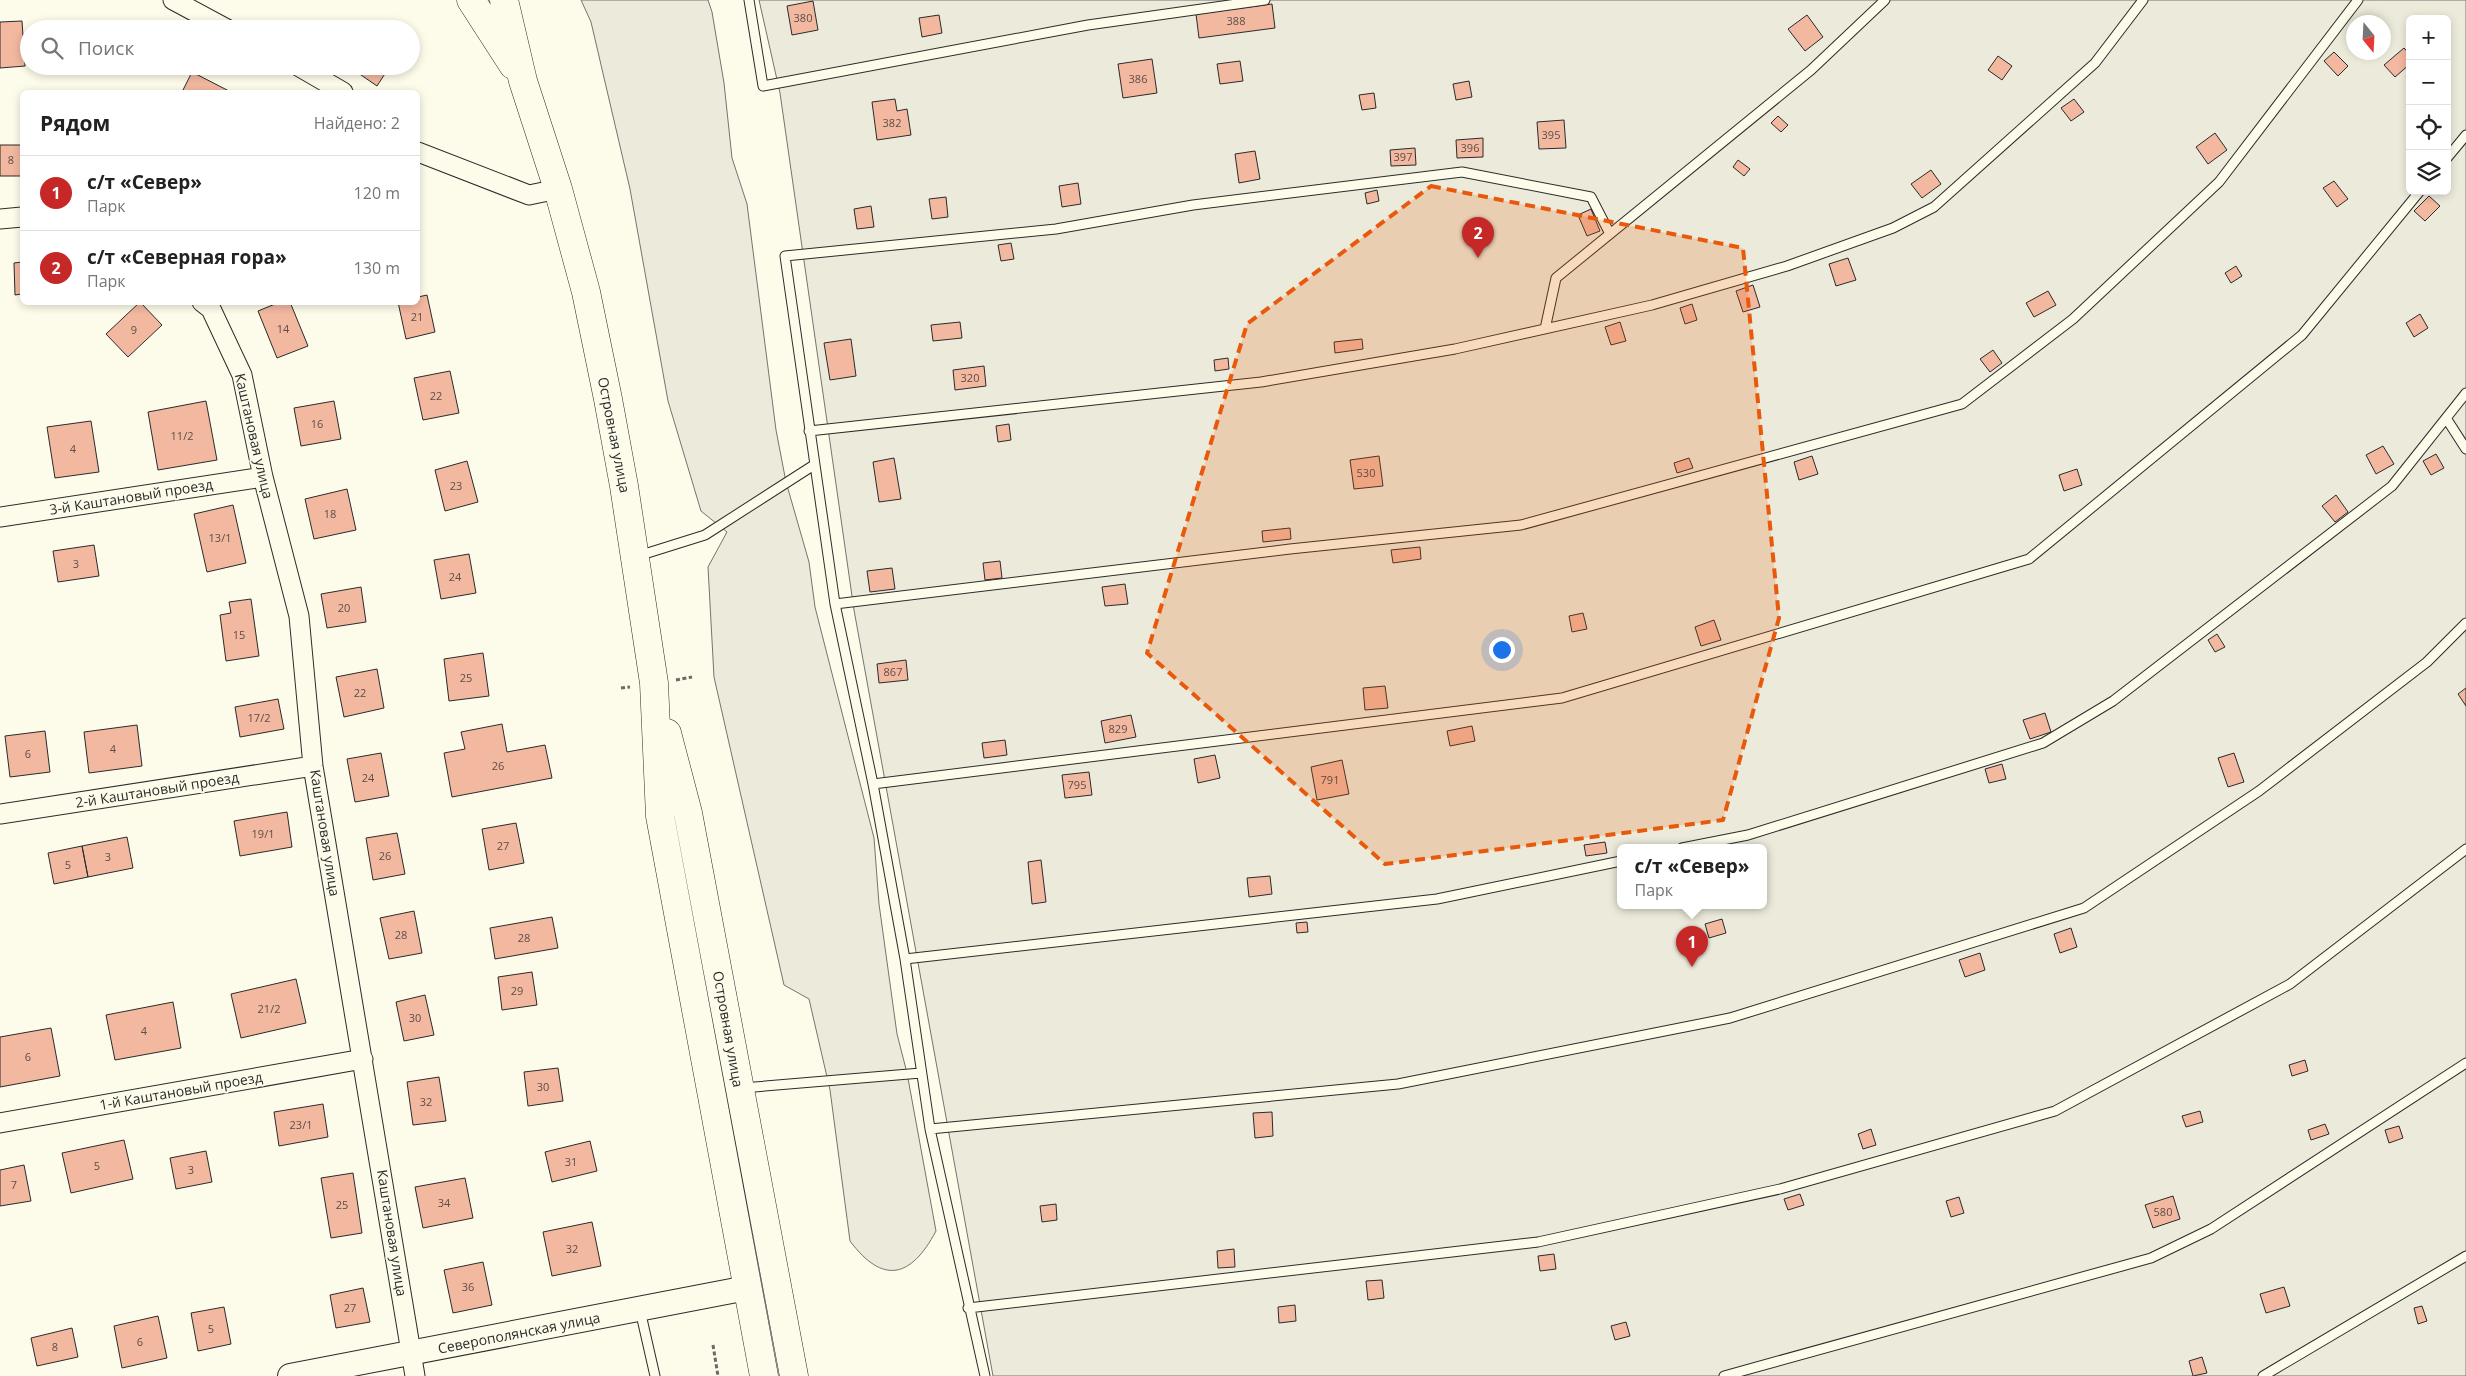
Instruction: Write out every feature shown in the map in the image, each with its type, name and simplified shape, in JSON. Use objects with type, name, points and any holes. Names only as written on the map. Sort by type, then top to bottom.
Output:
[{"type":"main road","name":"Островная улица","points":[[471,0],[523,81]]},
{"type":"main road","name":"Островная улица","points":[[504,0],[523,81],[558,189],[588,302],[615,438],[654,683],[688,813],[794,1376]]},
{"type":"main road","name":"Островная улица","points":[[654,683],[660,816],[764,1376]]},
{"type":"street","points":[[173,0],[211,20]]},
{"type":"street","points":[[314,75],[340,90]]},
{"type":"street","points":[[420,153],[529,195],[558,189]]},
{"type":"street","points":[[0,219],[20,217]]},
{"type":"street","name":"Каштановая улица","points":[[206,305],[211,309],[242,375],[263,477],[299,616],[313,766],[414,1365]]},
{"type":"street","name":"3-й Каштановый проезд","points":[[0,517],[263,477]]},
{"type":"street","name":"2-й Каштановый проезд","points":[[0,814],[313,766]]},
{"type":"street","name":"1-й Каштановый проезд","points":[[0,1123],[363,1059]]},
{"type":"street","name":"Северополянская улица","points":[[290,1376],[414,1365],[639,1309],[747,1288]]},
{"type":"lane","points":[[749,0],[763,86],[1088,25],[1265,0]]},
{"type":"lane","points":[[1545,329],[1556,278],[1811,70],[1886,0]]},
{"type":"lane","points":[[809,431],[1261,382],[1455,349],[1652,305],[1787,266],[1893,228],[1934,207],[2095,63],[2143,0]]},
{"type":"lane","points":[[835,604],[1290,549],[1522,525],[1962,404],[2073,319],[2219,182],[2358,0]]},
{"type":"lane","points":[[2451,153],[2466,135]]},
{"type":"lane","points":[[985,1376],[968,1308],[930,1129],[905,959],[873,784],[835,604],[785,256],[1056,229],[1193,205],[1462,172],[1591,197],[1610,234]]},
{"type":"lane","points":[[873,784],[1562,698],[2030,559],[2302,335],[2417,195]]},
{"type":"lane","points":[[1702,844],[1748,835],[2043,743],[2113,701],[2392,486],[2466,393]]},
{"type":"lane","points":[[2446,418],[2466,450]]},
{"type":"lane","points":[[634,558],[705,534],[814,465]]},
{"type":"lane","points":[[930,1129],[1398,1084],[1730,1018],[2084,908],[2259,791],[2427,662],[2466,623]]},
{"type":"lane","points":[[968,1308],[1538,1242],[1780,1189],[2055,1111],[2290,984],[2466,850]]},
{"type":"lane","points":[[905,959],[1437,899],[1617,862]]},
{"type":"lane","points":[[1724,1376],[2151,1258],[2211,1229],[2466,1063]]},
{"type":"lane","points":[[739,1088],[756,1085],[921,1073]]},
{"type":"lane","points":[[2263,1376],[2466,1256]]},
{"type":"lane","points":[[639,1309],[655,1376]]},
{"type":"path","points":[[713,1345],[718,1376]]},
{"type":"highlighted area","points":[[1431,186],[1743,248],[1779,618],[1723,820],[1385,864],[1147,653],[1247,324]]},
{"type":"shaded area","points":[[581,0],[708,0],[712,12],[724,83],[732,158],[747,204],[776,430],[786,482],[809,562],[815,607],[874,838],[879,904],[897,1034],[907,1073],[936,1231],[917,1259],[907,1266],[896,1270],[885,1270],[874,1265],[850,1241],[830,1090],[809,999],[784,985],[714,677],[708,567],[727,532],[701,511],[668,401],[630,189],[591,22]]},
{"type":"shaded area","points":[[759,0],[2466,0],[2466,1376],[993,1376],[854,610],[780,93]]},
{"type":"building","points":[[813,1],[818,30],[792,35],[787,6]]},
{"type":"building","points":[[1272,4],[1275,28],[1199,38],[1196,14]]},
{"type":"building","points":[[939,15],[942,33],[922,37],[919,18]]},
{"type":"building","points":[[1807,15],[1823,37],[1805,51],[1788,29]]},
{"type":"building","points":[[20,21],[20,66],[0,68],[0,22]]},
{"type":"building","points":[[2404,48],[2406,50],[2406,67],[2395,77],[2384,65]]},
{"type":"building","points":[[2334,52],[2348,66],[2338,76],[2324,61]]},
{"type":"building","points":[[1998,56],[2012,66],[2002,80],[1988,70]]},
{"type":"building","points":[[1152,59],[1157,93],[1123,98],[1118,64]]},
{"type":"building","points":[[1240,61],[1243,81],[1220,84],[1217,64]]},
{"type":"building","points":[[190,75],[198,75],[227,90],[183,90]]},
{"type":"building","points":[[361,75],[384,75],[377,86]]},
{"type":"building","points":[[1469,81],[1472,97],[1456,100],[1453,84]]},
{"type":"building","points":[[1374,93],[1376,108],[1362,110],[1359,95]]},
{"type":"building","points":[[895,99],[897,111],[907,109],[911,135],[877,140],[872,102]]},
{"type":"building","points":[[2074,99],[2084,112],[2071,121],[2061,108]]},
{"type":"building","points":[[1778,116],[1788,125],[1781,132],[1771,123]]},
{"type":"building","points":[[1564,120],[1566,148],[1539,149],[1537,122]]},
{"type":"building","points":[[2215,133],[2227,150],[2208,164],[2196,147]]},
{"type":"building","points":[[1483,138],[1483,157],[1457,158],[1456,140]]},
{"type":"building","points":[[0,145],[20,145],[20,176],[0,176]]},
{"type":"building","points":[[1415,148],[1416,165],[1391,166],[1390,150]]},
{"type":"building","points":[[1255,151],[1260,179],[1239,183],[1235,154]]},
{"type":"building","points":[[1738,160],[1750,169],[1744,176],[1733,167]]},
{"type":"building","points":[[1931,170],[1941,184],[1922,198],[1911,184]]},
{"type":"building","points":[[2334,181],[2348,199],[2337,207],[2323,188]]},
{"type":"building","points":[[1078,183],[1081,204],[1062,207],[1059,186]]},
{"type":"building","points":[[1377,190],[1379,201],[1367,204],[1365,193]]},
{"type":"building","points":[[2429,196],[2440,206],[2425,221],[2414,211]]},
{"type":"building","points":[[946,197],[948,217],[932,219],[929,199]]},
{"type":"building","points":[[871,206],[874,227],[857,229],[854,209]]},
{"type":"building","points":[[1591,209],[1600,231],[1587,236],[1578,215]]},
{"type":"building","points":[[1011,243],[1014,259],[1001,261],[998,245]]},
{"type":"building","points":[[1848,258],[1856,280],[1836,286],[1829,264]]},
{"type":"building","points":[[20,262],[20,294],[15,295],[14,263]]},
{"type":"building","points":[[2236,266],[2242,276],[2231,283],[2225,273]]},
{"type":"building","points":[[1753,285],[1760,307],[1743,312],[1736,291]]},
{"type":"building","points":[[2048,291],[2056,305],[2034,317],[2026,303]]},
{"type":"building","points":[[427,295],[435,332],[406,339],[399,305],[420,305],[420,297]]},
{"type":"building","points":[[1692,304],[1697,320],[1685,324],[1680,308]]},
{"type":"building","points":[[137,305],[143,305],[162,325],[128,357],[106,334]]},
{"type":"building","points":[[273,305],[291,305],[308,346],[277,358],[258,311]]},
{"type":"building","points":[[2420,314],[2428,328],[2414,337],[2406,323]]},
{"type":"building","points":[[960,322],[962,338],[933,341],[931,325]]},
{"type":"building","points":[[1620,322],[1626,341],[1611,345],[1605,327]]},
{"type":"building","points":[[851,339],[856,376],[830,380],[824,343]]},
{"type":"building","points":[[1362,339],[1363,349],[1335,353],[1334,342]]},
{"type":"building","points":[[1993,350],[2002,363],[1990,372],[1980,359]]},
{"type":"building","points":[[1228,358],[1229,369],[1215,371],[1214,360]]},
{"type":"building","points":[[984,366],[986,386],[955,390],[953,370]]},
{"type":"building","points":[[450,371],[459,413],[423,420],[414,378]]},
{"type":"building","points":[[206,401],[217,460],[158,470],[148,412]]},
{"type":"building","points":[[334,401],[341,439],[301,446],[294,408]]},
{"type":"building","points":[[91,421],[99,472],[55,478],[47,427]]},
{"type":"building","points":[[1009,424],[1011,440],[998,442],[996,426]]},
{"type":"building","points":[[2383,446],[2394,464],[2376,474],[2366,455]]},
{"type":"building","points":[[2436,454],[2444,468],[2431,475],[2423,461]]},
{"type":"building","points":[[1379,456],[1383,486],[1354,489],[1350,460]]},
{"type":"building","points":[[1812,456],[1818,474],[1799,480],[1794,462]]},
{"type":"building","points":[[894,458],[901,499],[879,502],[873,462]]},
{"type":"building","points":[[1689,458],[1693,468],[1677,473],[1674,463]]},
{"type":"building","points":[[467,461],[478,502],[445,511],[435,470]]},
{"type":"building","points":[[2077,469],[2082,485],[2064,491],[2059,475]]},
{"type":"building","points":[[347,489],[356,530],[314,539],[305,499]]},
{"type":"building","points":[[2336,495],[2348,512],[2335,522],[2322,506]]},
{"type":"building","points":[[233,505],[246,563],[207,572],[194,514]]},
{"type":"building","points":[[1290,528],[1291,539],[1263,542],[1262,531]]},
{"type":"building","points":[[94,545],[99,576],[58,582],[53,551]]},
{"type":"building","points":[[1420,547],[1421,559],[1393,563],[1391,550]]},
{"type":"building","points":[[469,554],[476,593],[441,599],[434,560]]},
{"type":"building","points":[[1000,561],[1002,578],[985,580],[983,563]]},
{"type":"building","points":[[892,568],[895,589],[870,592],[867,571]]},
{"type":"building","points":[[1125,584],[1128,604],[1105,606],[1102,587]]},
{"type":"building","points":[[361,587],[366,622],[327,628],[321,594]]},
{"type":"building","points":[[251,599],[259,656],[226,661],[220,615],[231,613],[229,602]]},
{"type":"building","points":[[1583,613],[1587,629],[1572,632],[1569,616]]},
{"type":"building","points":[[1714,620],[1721,640],[1701,646],[1695,627]]},
{"type":"building","points":[[2217,634],[2225,647],[2215,652],[2208,640]]},
{"type":"building","points":[[483,653],[489,696],[449,701],[444,659]]},
{"type":"building","points":[[906,660],[908,680],[879,683],[877,664]]},
{"type":"building","points":[[377,669],[384,708],[344,717],[336,677]]},
{"type":"building","points":[[1385,686],[1388,708],[1365,710],[1363,688]]},
{"type":"building","points":[[2466,688],[2466,706],[2458,694]]},
{"type":"building","points":[[278,699],[284,729],[240,737],[235,707]]},
{"type":"building","points":[[2045,713],[2051,732],[2030,739],[2023,720]]},
{"type":"building","points":[[1131,715],[1136,737],[1105,743],[1101,721]]},
{"type":"building","points":[[502,724],[507,752],[545,745],[552,778],[452,797],[444,753],[465,749],[461,732]]},
{"type":"building","points":[[137,725],[142,766],[89,773],[84,732]]},
{"type":"building","points":[[1472,726],[1475,741],[1450,746],[1447,731]]},
{"type":"building","points":[[45,731],[50,772],[10,777],[5,736]]},
{"type":"building","points":[[1005,740],[1007,755],[984,758],[982,743]]},
{"type":"building","points":[[381,753],[389,796],[355,802],[347,759]]},
{"type":"building","points":[[2234,753],[2244,782],[2228,787],[2218,758]]},
{"type":"building","points":[[1215,755],[1220,778],[1198,783],[1194,759]]},
{"type":"building","points":[[1342,760],[1349,794],[1317,800],[1311,767]]},
{"type":"building","points":[[2002,764],[2006,779],[1989,783],[1985,769]]},
{"type":"building","points":[[1089,772],[1092,795],[1065,798],[1062,775]]},
{"type":"building","points":[[287,812],[292,847],[240,856],[234,821]]},
{"type":"building","points":[[516,823],[524,863],[489,870],[482,829]]},
{"type":"building","points":[[397,833],[405,874],[373,880],[366,838]]},
{"type":"building","points":[[127,837],[133,868],[88,877],[82,846]]},
{"type":"building","points":[[1605,842],[1607,853],[1586,856],[1584,845]]},
{"type":"building","points":[[82,846],[88,877],[54,884],[48,853]]},
{"type":"building","points":[[1041,860],[1046,902],[1032,904],[1028,862]]},
{"type":"building","points":[[1270,876],[1272,894],[1249,897],[1247,878]]},
{"type":"building","points":[[414,911],[422,953],[389,959],[380,918]]},
{"type":"building","points":[[552,917],[558,948],[495,959],[490,928]]},
{"type":"building","points":[[1722,919],[1726,933],[1709,938],[1705,924]]},
{"type":"building","points":[[1307,922],[1308,932],[1297,933],[1296,923]]},
{"type":"building","points":[[2071,928],[2077,947],[2060,953],[2054,934]]},
{"type":"building","points":[[1980,953],[1985,970],[1965,977],[1959,960]]},
{"type":"building","points":[[532,972],[537,1005],[502,1010],[498,977]]},
{"type":"building","points":[[296,979],[306,1023],[241,1038],[231,994]]},
{"type":"building","points":[[425,995],[434,1035],[404,1041],[396,1002]]},
{"type":"building","points":[[173,1002],[181,1048],[115,1060],[106,1015]]},
{"type":"building","points":[[51,1028],[60,1076],[0,1087],[0,1037]]},
{"type":"building","points":[[2305,1060],[2308,1071],[2292,1076],[2289,1065]]},
{"type":"building","points":[[558,1068],[563,1101],[528,1106],[524,1072]]},
{"type":"building","points":[[439,1077],[446,1121],[413,1125],[407,1082]]},
{"type":"building","points":[[323,1104],[328,1137],[279,1146],[274,1112]]},
{"type":"building","points":[[2200,1111],[2203,1122],[2186,1127],[2182,1116]]},
{"type":"building","points":[[1272,1112],[1273,1136],[1255,1138],[1253,1113]]},
{"type":"building","points":[[2325,1124],[2329,1134],[2311,1140],[2308,1130]]},
{"type":"building","points":[[2399,1126],[2403,1138],[2389,1143],[2385,1130]]},
{"type":"building","points":[[1871,1129],[1876,1145],[1863,1149],[1858,1134]]},
{"type":"building","points":[[124,1140],[133,1179],[71,1193],[62,1153]]},
{"type":"building","points":[[590,1141],[597,1171],[552,1182],[545,1152]]},
{"type":"building","points":[[206,1151],[212,1182],[176,1189],[170,1158]]},
{"type":"building","points":[[24,1165],[31,1201],[0,1206],[0,1170]]},
{"type":"building","points":[[353,1173],[362,1233],[331,1238],[321,1178]]},
{"type":"building","points":[[465,1178],[473,1218],[423,1228],[415,1187]]},
{"type":"building","points":[[1800,1194],[1804,1205],[1788,1210],[1784,1199]]},
{"type":"building","points":[[2173,1196],[2180,1219],[2153,1228],[2145,1205]]},
{"type":"building","points":[[1959,1197],[1964,1213],[1951,1217],[1946,1201]]},
{"type":"building","points":[[1056,1204],[1057,1220],[1042,1222],[1040,1206]]},
{"type":"building","points":[[592,1222],[601,1266],[552,1276],[543,1232]]},
{"type":"building","points":[[1234,1249],[1235,1267],[1218,1268],[1217,1251]]},
{"type":"building","points":[[1554,1254],[1556,1269],[1540,1271],[1538,1256]]},
{"type":"building","points":[[483,1262],[492,1305],[453,1313],[444,1270]]},
{"type":"building","points":[[1382,1280],[1384,1298],[1368,1300],[1366,1281]]},
{"type":"building","points":[[2284,1287],[2290,1306],[2266,1313],[2260,1294]]},
{"type":"building","points":[[363,1288],[370,1322],[336,1328],[330,1295]]},
{"type":"building","points":[[1295,1305],[1296,1321],[1279,1323],[1278,1307]]},
{"type":"building","points":[[2422,1306],[2427,1321],[2418,1324],[2414,1308]]},
{"type":"building","points":[[224,1307],[231,1344],[198,1351],[191,1313]]},
{"type":"building","points":[[158,1316],[167,1358],[122,1368],[114,1326]]},
{"type":"building","points":[[1626,1322],[1630,1336],[1615,1340],[1611,1326]]},
{"type":"building","points":[[72,1328],[78,1357],[37,1366],[31,1338]]},
{"type":"building","points":[[2202,1357],[2207,1373],[2193,1376],[2189,1361]]},
{"type":"place","name":"с/т «Северная гора»","points":[[1478,258]]},
{"type":"place","name":"с/т «Север»","points":[[1692,967]]}]
